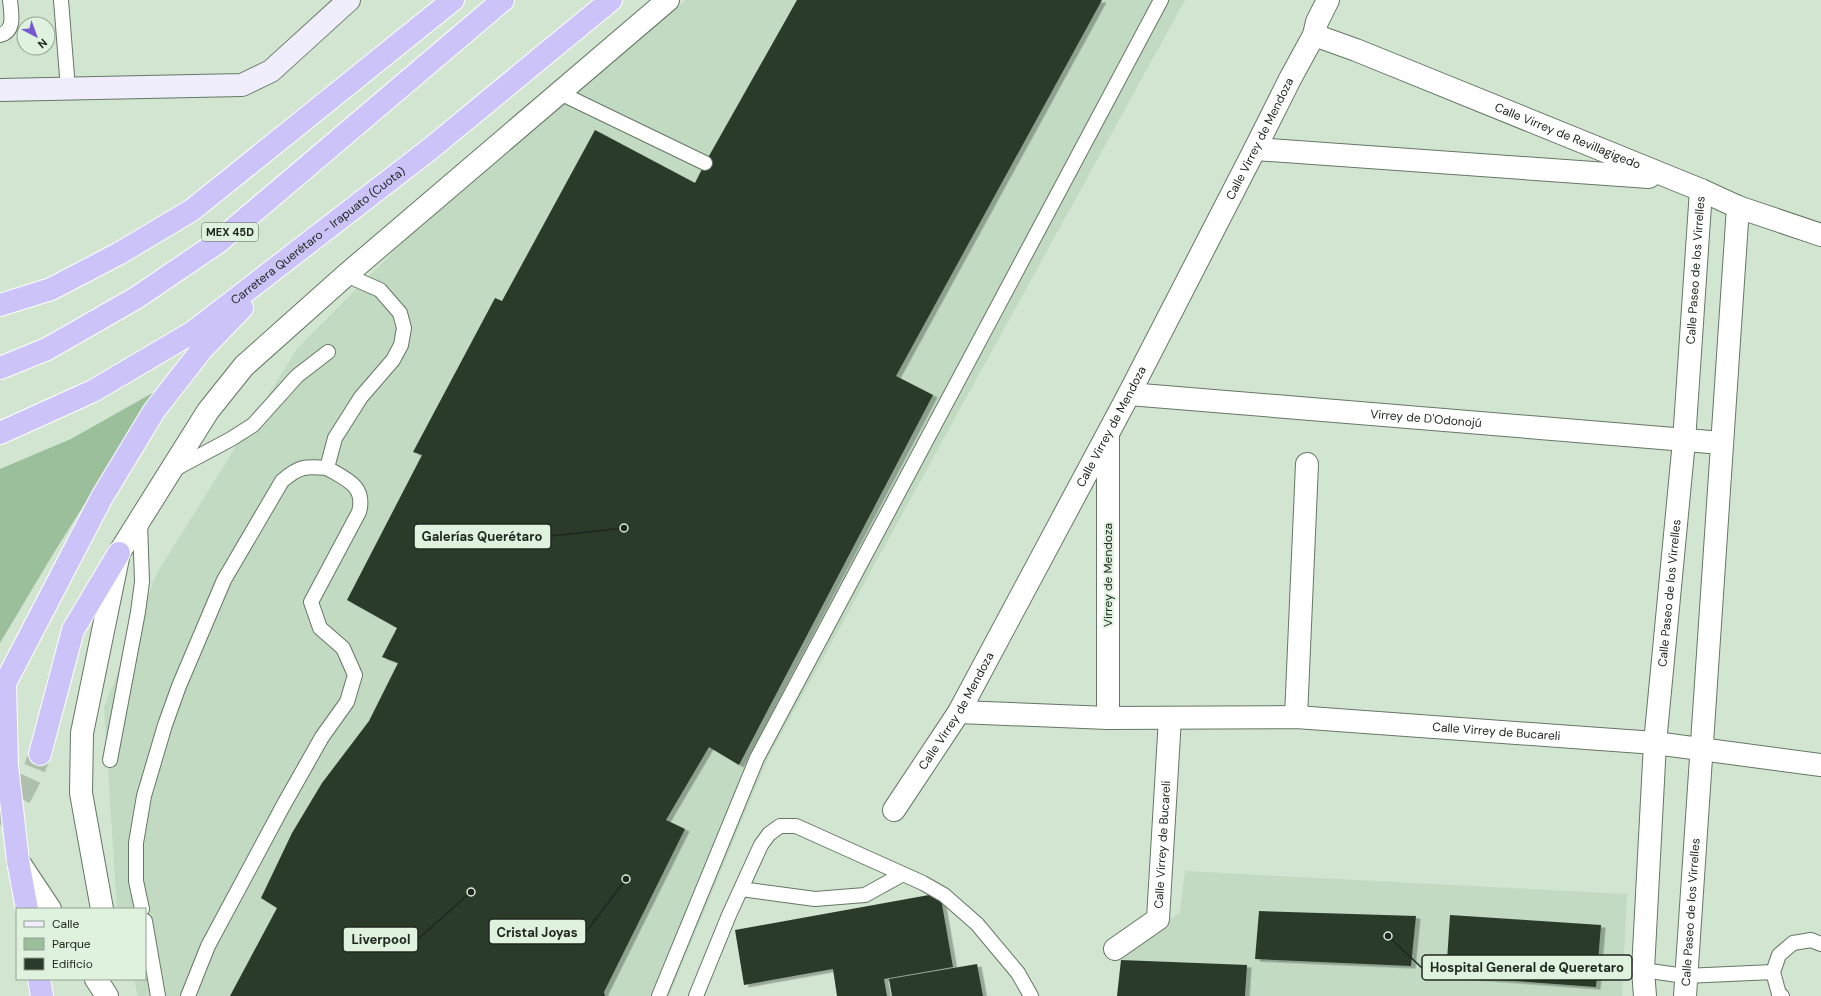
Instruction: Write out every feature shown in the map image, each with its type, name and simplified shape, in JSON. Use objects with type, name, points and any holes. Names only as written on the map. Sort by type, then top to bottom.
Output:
[{"type":"highway","points":[[0,305],[51,289],[120,253],[192,210],[453,0]]},
{"type":"highway","name":"MEX 45D","points":[[0,368],[47,349],[136,298],[217,243],[503,0]]},
{"type":"highway","name":"Carretera Querétaro - Irapuato (Cuota)","points":[[0,433],[93,391],[193,332],[430,149],[611,0]]},
{"type":"highway","points":[[27,908],[18,861],[7,765],[2,688],[102,497],[154,411],[204,348],[293,255]]},
{"type":"highway","points":[[40,754],[73,630],[119,553]]},
{"type":"highway","points":[[39,980],[42,996]]},
{"type":"street","points":[[0,90],[242,85],[271,70],[349,0]]},
{"type":"street","points":[[102,908],[81,793],[82,733],[119,553],[140,522],[208,411],[244,366],[346,274],[668,0]]},
{"type":"street","name":"Calle Virrey de Mendoza","points":[[894,810],[959,712],[1130,394],[1256,149],[1290,79],[1314,35],[1317,22],[1328,0]]},
{"type":"street","name":"Calle Virrey de Revillagigedo","points":[[1314,35],[1356,50],[1701,190],[1738,207],[1821,235]]},
{"type":"street","points":[[1256,149],[1669,178]]},
{"type":"street","name":"Calle Paseo de los Virrelles","points":[[1645,996],[1643,970],[1656,743],[1684,441],[1701,190]]},
{"type":"street","name":"Calle Paseo de los Virrelles","points":[[1685,986],[1738,207]]},
{"type":"street","name":"Virrey de D'Odonojú","points":[[1130,394],[1722,443]]},
{"type":"street","name":"Virrey de Mendoza","points":[[1108,433],[1108,718]]},
{"type":"street","points":[[1296,717],[1307,464]]},
{"type":"street","name":"Calle Virrey de Bucareli","points":[[959,712],[1108,718],[1296,717],[1656,743],[1821,765]]},
{"type":"street","name":"Calle Virrey de Bucareli","points":[[1115,949],[1158,919],[1170,718]]},
{"type":"street","points":[[18,861],[49,908]]},
{"type":"street","points":[[97,980],[107,996]]},
{"type":"street","points":[[114,980],[117,996]]},
{"type":"lane","points":[[0,35],[6,34],[11,26],[10,0]]},
{"type":"lane","points":[[61,0],[68,89]]},
{"type":"lane","points":[[659,996],[757,758],[1161,0]]},
{"type":"lane","points":[[560,93],[704,162]]},
{"type":"lane","points":[[327,468],[335,438],[361,398],[393,360],[401,345],[404,328],[400,313],[380,290],[346,274]]},
{"type":"lane","points":[[171,472],[231,439],[253,425],[297,376],[328,352]]},
{"type":"lane","points":[[142,908],[136,881],[136,843],[144,796],[167,719],[187,667],[224,580],[282,481],[294,471],[306,466],[327,468],[350,481],[359,491],[362,501],[360,512],[311,602],[320,628],[343,648],[355,675],[347,702],[314,750],[264,839],[208,946],[188,996]]},
{"type":"lane","points":[[110,760],[142,582],[140,522]]},
{"type":"lane","points":[[696,996],[741,888],[761,845],[769,834],[780,826],[796,826],[903,874],[944,895],[977,924],[1018,973],[1031,996]]},
{"type":"lane","points":[[741,888],[815,899],[864,895],[903,874]]},
{"type":"lane","points":[[146,926],[158,996]]},
{"type":"lane","points":[[1782,996],[1779,994],[1773,972],[1778,955],[1793,943],[1811,940],[1821,944]]},
{"type":"lane","points":[[1643,970],[1685,986],[1773,972]]},
{"type":"shaded area","points":[[686,0],[1185,0],[768,758],[669,996],[138,996],[134,980],[146,980],[146,908],[117,908],[104,707],[157,573],[297,349],[407,238]]},
{"type":"shaded area","points":[[1185,871],[1627,894],[1622,996],[1117,996],[1121,960],[1180,912]]},
{"type":"green space","points":[[156,391],[53,554],[0,643],[0,469],[71,439]]},
{"type":"building","points":[[797,0],[1102,0],[896,376],[933,395],[739,765],[709,747],[666,820],[685,829],[604,992],[605,996],[230,996],[277,908],[261,898],[292,833],[322,783],[369,721],[398,663],[382,657],[397,628],[347,600],[422,455],[413,452],[495,298],[502,301],[595,130],[695,183]]},
{"type":"building","points":[[940,893],[953,967],[884,979],[887,996],[837,996],[833,969],[744,985],[735,930]]},
{"type":"building","points":[[1259,911],[1416,916],[1411,966],[1255,959]]},
{"type":"building","points":[[1450,915],[1601,925],[1596,987],[1446,976]]},
{"type":"building","points":[[1121,960],[1247,965],[1245,996],[1117,996]]},
{"type":"building","points":[[977,964],[983,996],[892,996],[889,979]]},
{"type":"tunnel","points":[[0,824],[24,791],[40,754]]},
{"type":"place","name":"Galerías Querétaro","points":[[624,528]]},
{"type":"place","name":"Cristal Joyas","points":[[626,879]]},
{"type":"place","name":"Liverpool","points":[[471,892]]},
{"type":"place","name":"Hospital General de Queretaro","points":[[1388,936]]}]
